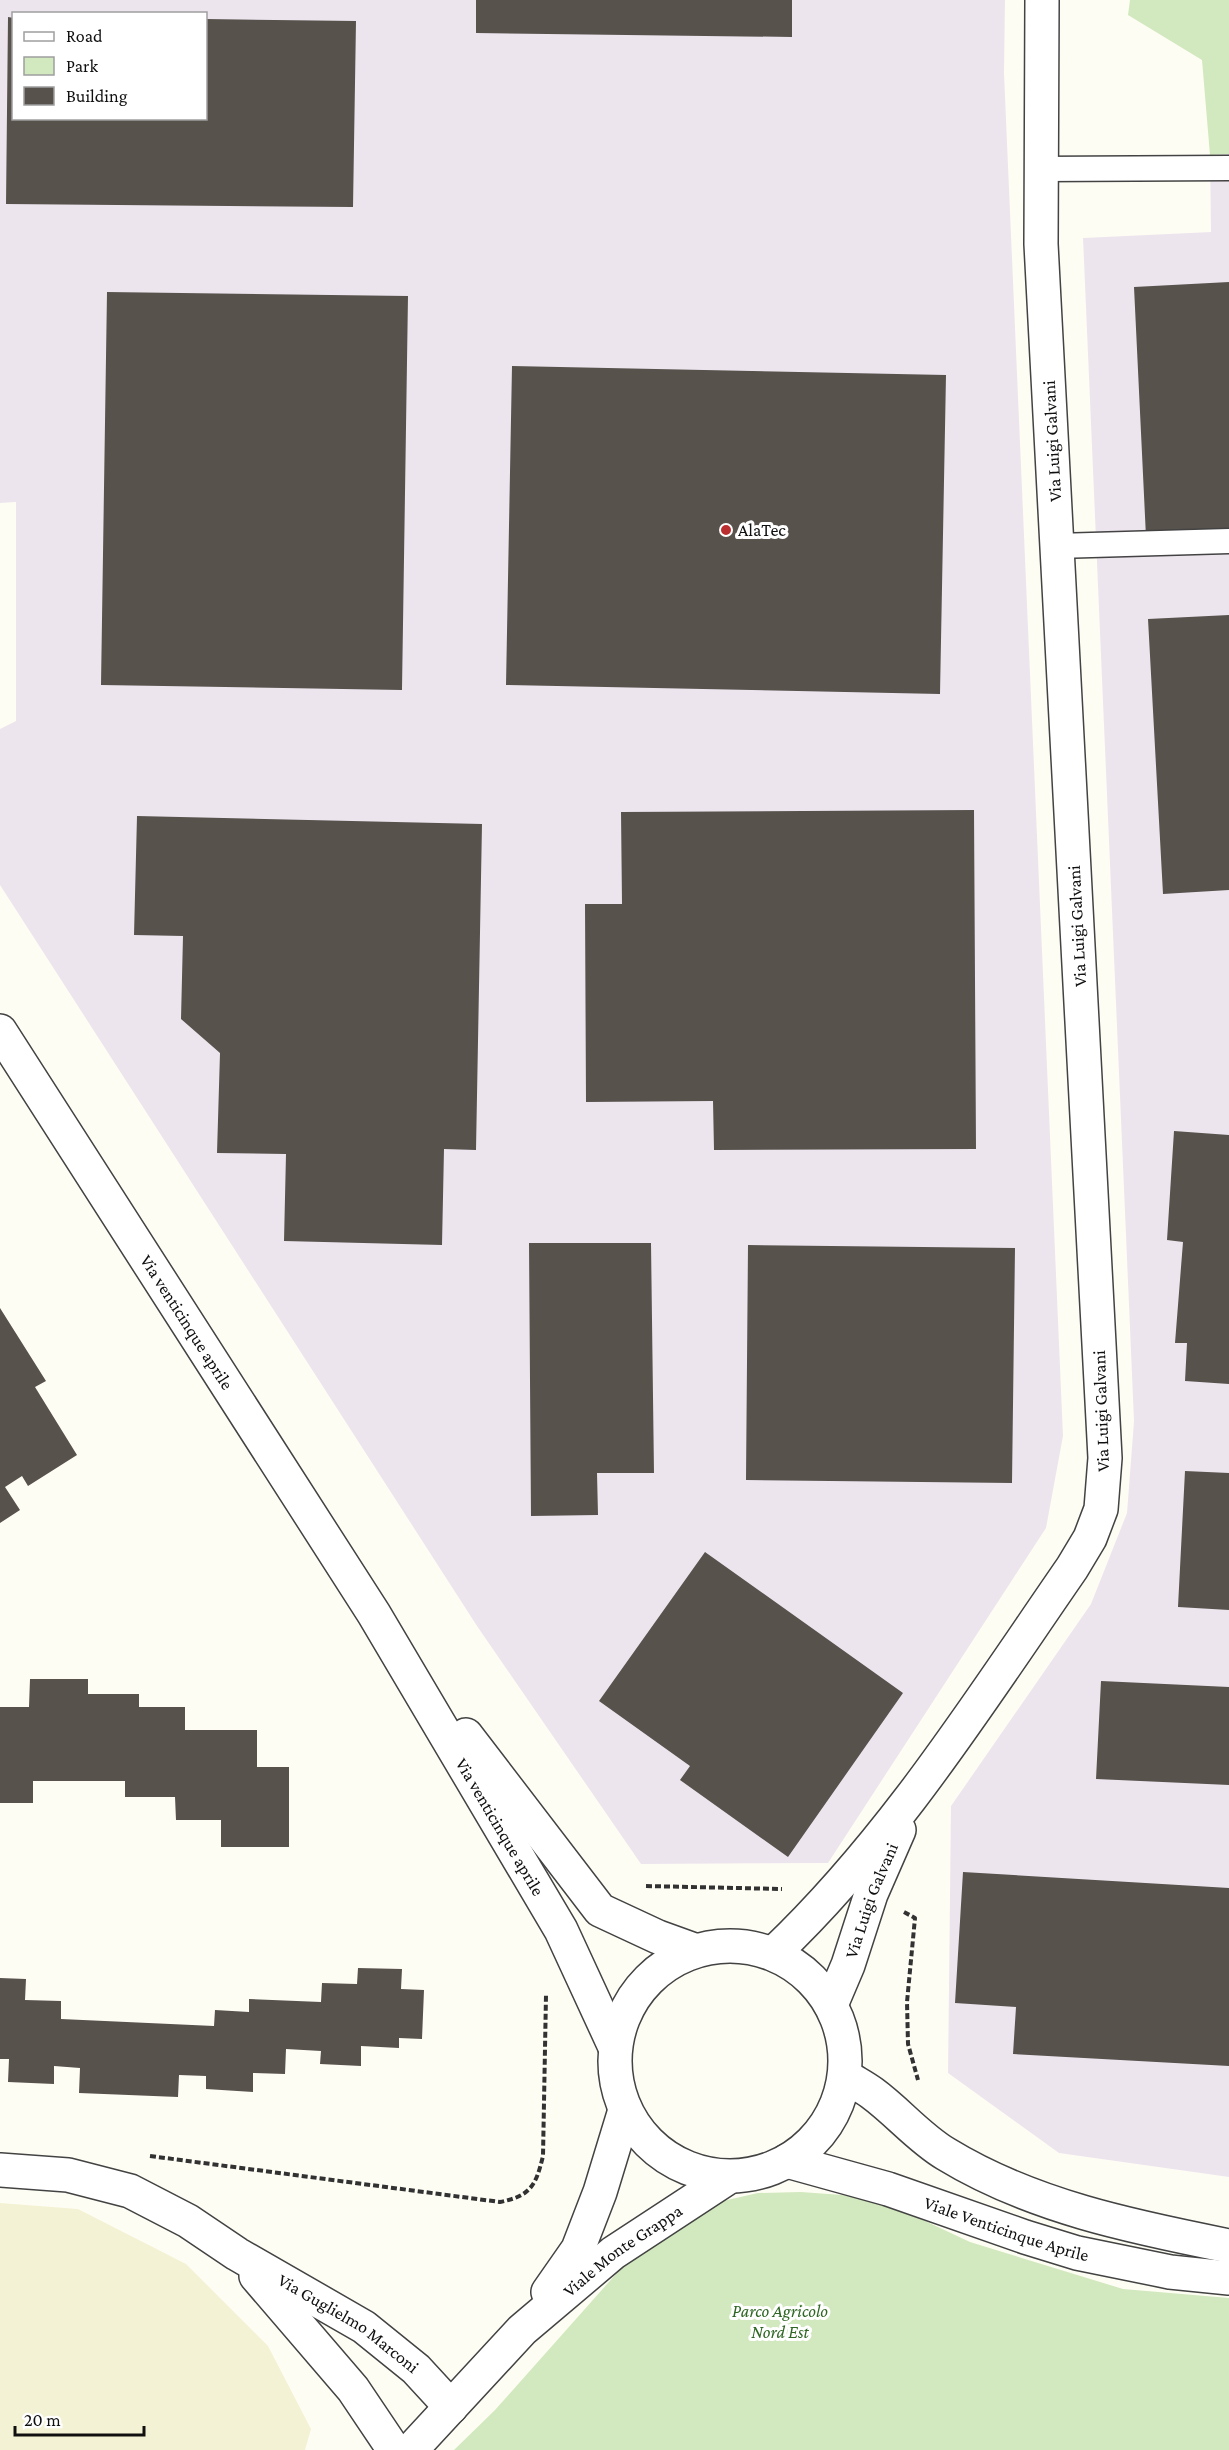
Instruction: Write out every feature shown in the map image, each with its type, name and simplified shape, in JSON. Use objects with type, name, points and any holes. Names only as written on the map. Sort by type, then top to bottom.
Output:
[{"type":"street","name":"Via Luigi Galvani","points":[[774,1953],[836,1890],[914,1796],[1072,1568],[1090,1538],[1101,1509],[1105,1458],[1041,243],[1042,0]]},
{"type":"street","name":"Via venticinque aprile","points":[[0,1031],[374,1614],[561,1930],[615,2048]]},
{"type":"street","name":"Via venticinque aprile","points":[[374,1614],[600,1910],[658,1937],[694,1950]]},
{"type":"street","name":"Via Luigi Galvani","points":[[831,2005],[848,1965],[871,1894],[914,1796]]},
{"type":"street","points":[[721,1945],[739,1945],[774,1953],[807,1974],[831,2005],[844,2039],[845,2076],[838,2102],[825,2126],[808,2146],[787,2162],[759,2173],[729,2176],[697,2171],[668,2158],[651,2145],[637,2129],[626,2110],[616,2080],[615,2048],[620,2026],[628,2006],[640,1987],[655,1972],[674,1959],[694,1950],[721,1945]]},
{"type":"street","points":[[845,2076],[872,2093],[944,2153],[1012,2188],[1068,2207],[1229,2246]]},
{"type":"street","name":"Viale Monte Grappa","points":[[522,2331],[578,2249],[600,2192],[626,2110]]},
{"type":"street","name":"Viale Venticinque Aprile","points":[[787,2162],[888,2189],[1077,2253],[1170,2272],[1229,2278]]},
{"type":"street","name":"Via Guglielmo Marconi","points":[[0,2170],[68,2175],[130,2191],[188,2221],[237,2254],[364,2327],[416,2369],[451,2407]]},
{"type":"street","name":"Viale Monte Grappa","points":[[411,2450],[522,2331],[613,2253],[729,2176]]},
{"type":"street","name":"Via Guglielmo Marconi","points":[[237,2254],[295,2318],[353,2389],[394,2450]]},
{"type":"lane","points":[[1041,169],[1229,168]]},
{"type":"lane","points":[[1057,546],[1229,541]]},
{"type":"shaded area","points":[[0,0],[1005,0],[1004,73],[1063,1436],[1046,1528],[828,1863],[641,1864],[477,1626],[0,885],[0,729],[16,721],[16,502],[0,503]]},
{"type":"shaded area","points":[[1229,154],[1229,2177],[1059,2153],[948,2073],[951,1806],[1091,1604],[1127,1513],[1134,1421],[1083,238],[1211,232],[1210,155]]},
{"type":"shaded area","points":[[0,2203],[78,2209],[186,2264],[268,2346],[311,2429],[305,2450],[0,2450]]},
{"type":"green space","points":[[1130,0],[1229,0],[1229,154],[1210,155],[1202,60],[1128,15]]},
{"type":"green space","name":"Parco Agricolo Nord Est","points":[[801,2192],[842,2195],[891,2205],[970,2242],[1123,2289],[1229,2298],[1229,2450],[454,2450],[495,2410],[632,2256],[705,2205],[758,2193]]},
{"type":"building","points":[[476,0],[792,0],[792,37],[476,33]]},
{"type":"building","points":[[8,17],[12,18],[12,120],[207,120],[207,19],[356,21],[353,207],[6,204]]},
{"type":"building","points":[[1229,282],[1229,533],[1146,537],[1134,287]]},
{"type":"building","points":[[107,292],[408,296],[402,690],[101,685]]},
{"type":"building","name":"AlaTec","points":[[512,366],[946,375],[940,694],[506,685]]},
{"type":"building","points":[[1229,615],[1229,890],[1163,894],[1148,619]]},
{"type":"building","points":[[974,810],[976,1149],[714,1150],[713,1101],[586,1102],[585,904],[622,904],[621,812]]},
{"type":"building","points":[[137,816],[482,824],[476,1150],[444,1149],[442,1245],[284,1241],[286,1154],[217,1153],[220,1053],[181,1019],[183,936],[134,935]]},
{"type":"building","points":[[1174,1131],[1229,1135],[1229,1384],[1185,1381],[1187,1343],[1175,1343],[1183,1242],[1167,1240]]},
{"type":"building","points":[[529,1243],[651,1243],[654,1473],[597,1473],[598,1515],[531,1516]]},
{"type":"building","points":[[748,1245],[1015,1248],[1012,1483],[746,1480]]},
{"type":"building","points":[[0,1308],[46,1381],[35,1387],[77,1455],[28,1486],[22,1476],[5,1487],[20,1510],[0,1523]]},
{"type":"building","points":[[1185,1471],[1229,1473],[1229,1610],[1178,1607]]},
{"type":"building","points":[[705,1552],[903,1693],[788,1857],[680,1780],[690,1766],[599,1701]]},
{"type":"building","points":[[30,1679],[88,1679],[88,1694],[139,1694],[139,1707],[185,1707],[185,1730],[257,1730],[257,1767],[289,1767],[289,1847],[221,1847],[221,1820],[176,1820],[175,1797],[125,1797],[125,1781],[33,1781],[33,1803],[0,1803],[0,1707],[29,1707]]},
{"type":"building","points":[[1101,1681],[1229,1687],[1229,1785],[1096,1779]]},
{"type":"building","points":[[963,1872],[1229,1888],[1229,2066],[1013,2054],[1016,2007],[955,2003]]},
{"type":"building","points":[[358,1968],[402,1969],[401,1989],[424,1990],[422,2039],[399,2038],[399,2048],[361,2046],[361,2066],[320,2064],[321,2051],[286,2049],[285,2074],[253,2073],[253,2092],[206,2089],[206,2076],[179,2075],[178,2097],[79,2093],[80,2068],[54,2066],[54,2084],[8,2082],[9,2059],[0,2059],[0,1978],[26,1979],[25,2000],[61,2001],[61,2019],[214,2026],[215,2010],[249,2012],[249,1999],[321,2002],[322,1983],[357,1984]]},
{"type":"place","name":"AlaTec","points":[[726,530]]}]
